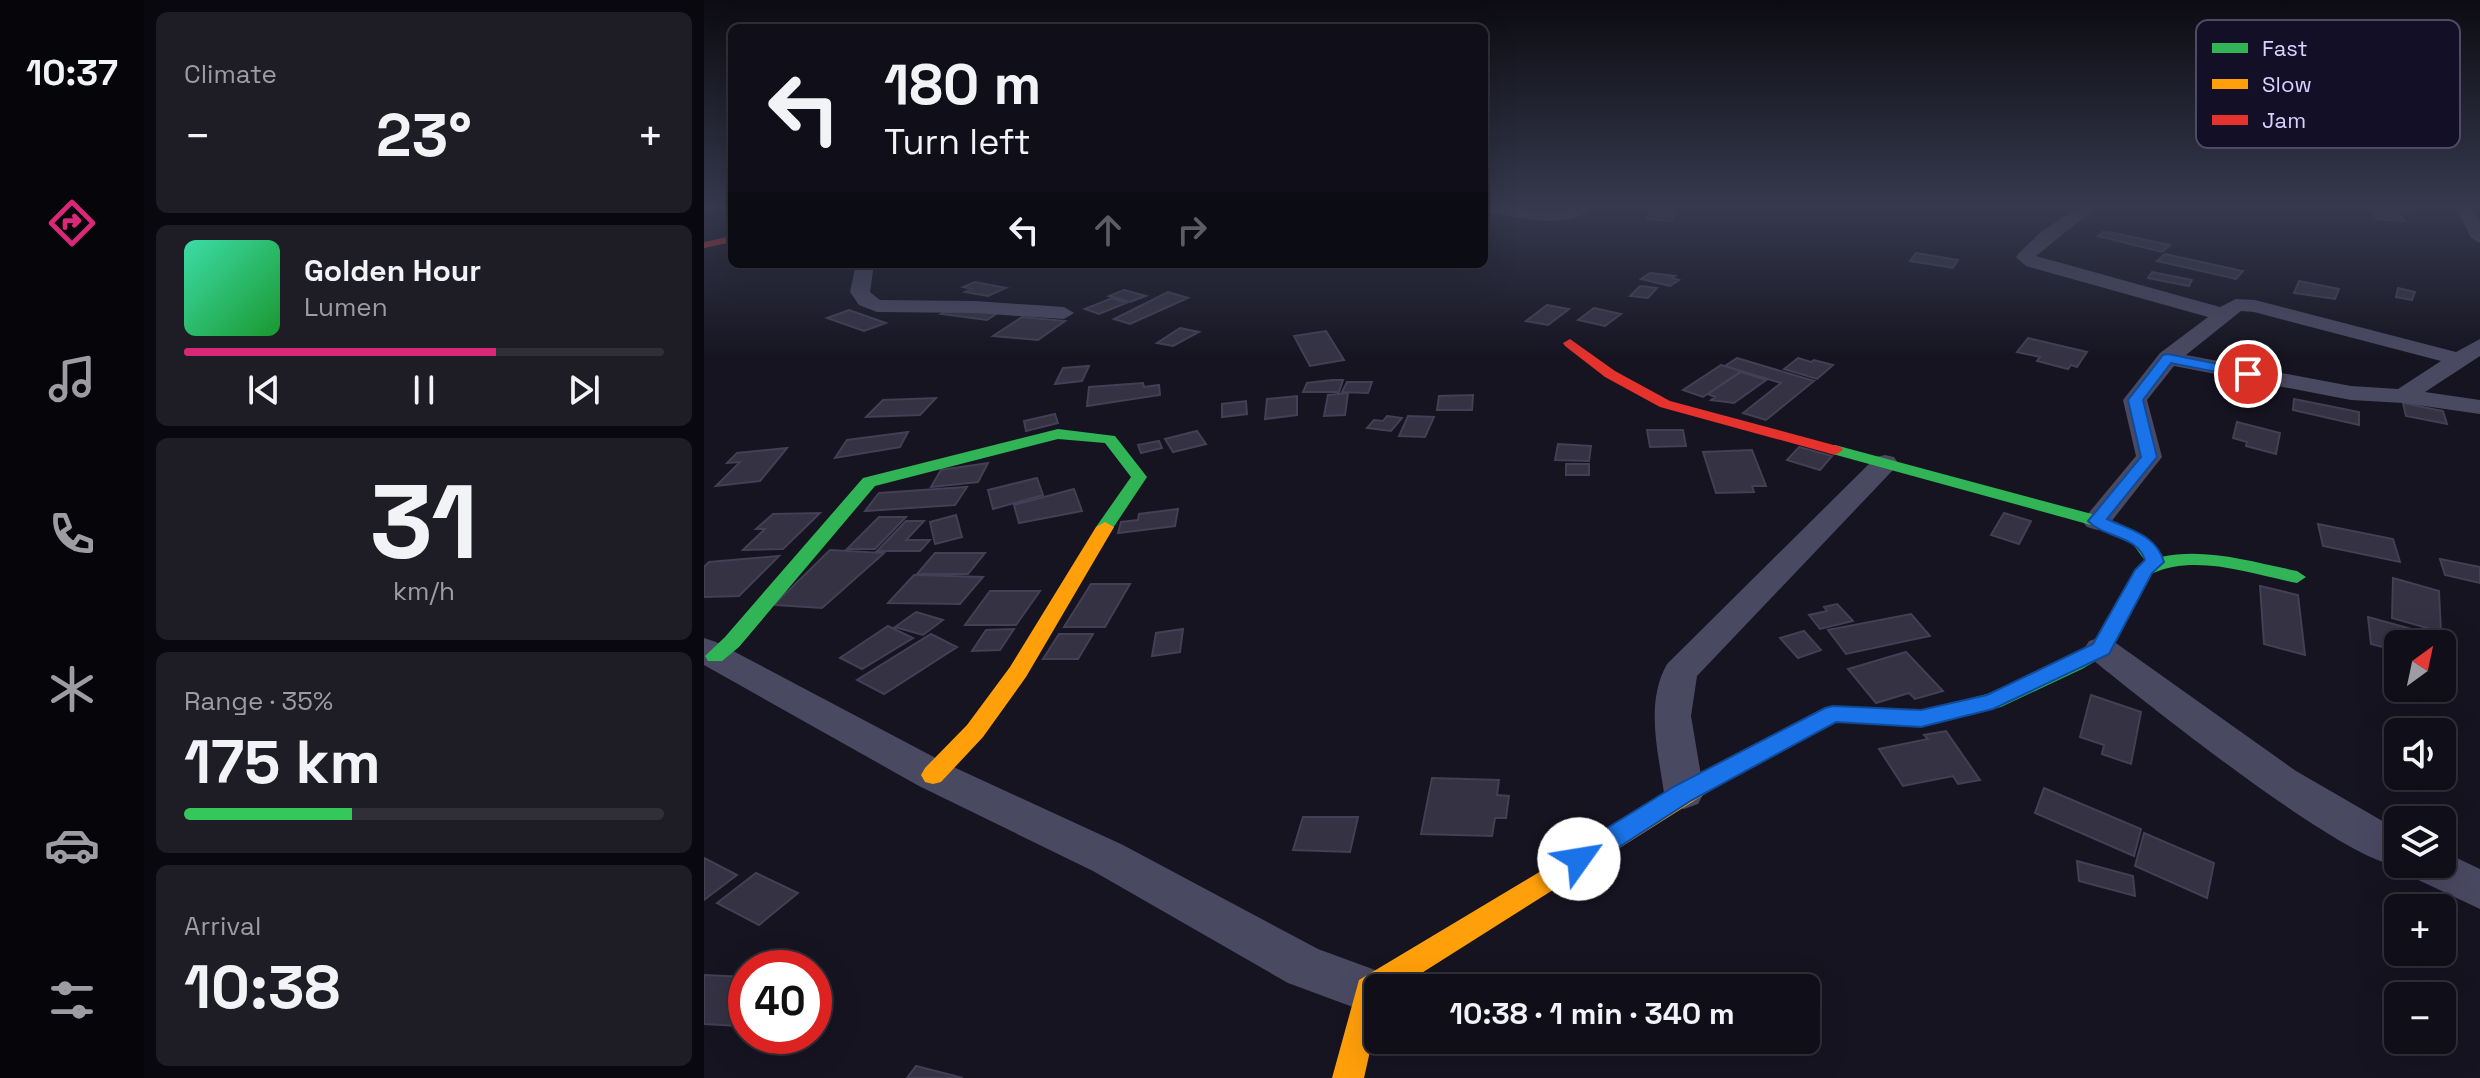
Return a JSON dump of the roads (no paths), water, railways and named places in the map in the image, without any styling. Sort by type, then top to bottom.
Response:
[{"type":"street","points":[[2026,256],[2033,262],[2224,315]]},
{"type":"street","points":[[864,268],[860,292],[866,301],[877,306],[975,307],[1064,313]]},
{"type":"street","points":[[2097,521],[2149,457],[2135,400],[2168,358],[2236,305],[2255,306],[2458,359]]},
{"type":"street","points":[[1570,343],[1610,374],[1665,404],[2097,521],[2140,540],[2151,549],[2155,562]]},
{"type":"street","points":[[2403,396],[2480,346]]},
{"type":"street","points":[[2168,358],[2351,393],[2403,396],[2480,407]]},
{"type":"street","points":[[710,653],[732,642],[869,482],[1058,434],[1110,439],[1139,477],[1096,541],[1018,672],[975,731],[933,775]]},
{"type":"street","points":[[1684,793],[1672,716],[1680,673],[1885,463]]},
{"type":"street","points":[[1395,974],[1684,793],[1833,714],[1921,719],[1993,701],[2101,649],[2144,570],[2155,562],[2168,559],[2207,561],[2297,577]]},
{"type":"street","points":[[2101,649],[2235,751],[2345,824],[2384,843]]},
{"type":"street","points":[[710,653],[933,775],[1108,858],[1305,967],[1364,988]]},
{"type":"street","points":[[2456,878],[2480,890]]},
{"type":"street","points":[[1348,1078],[1364,1011]]}]
